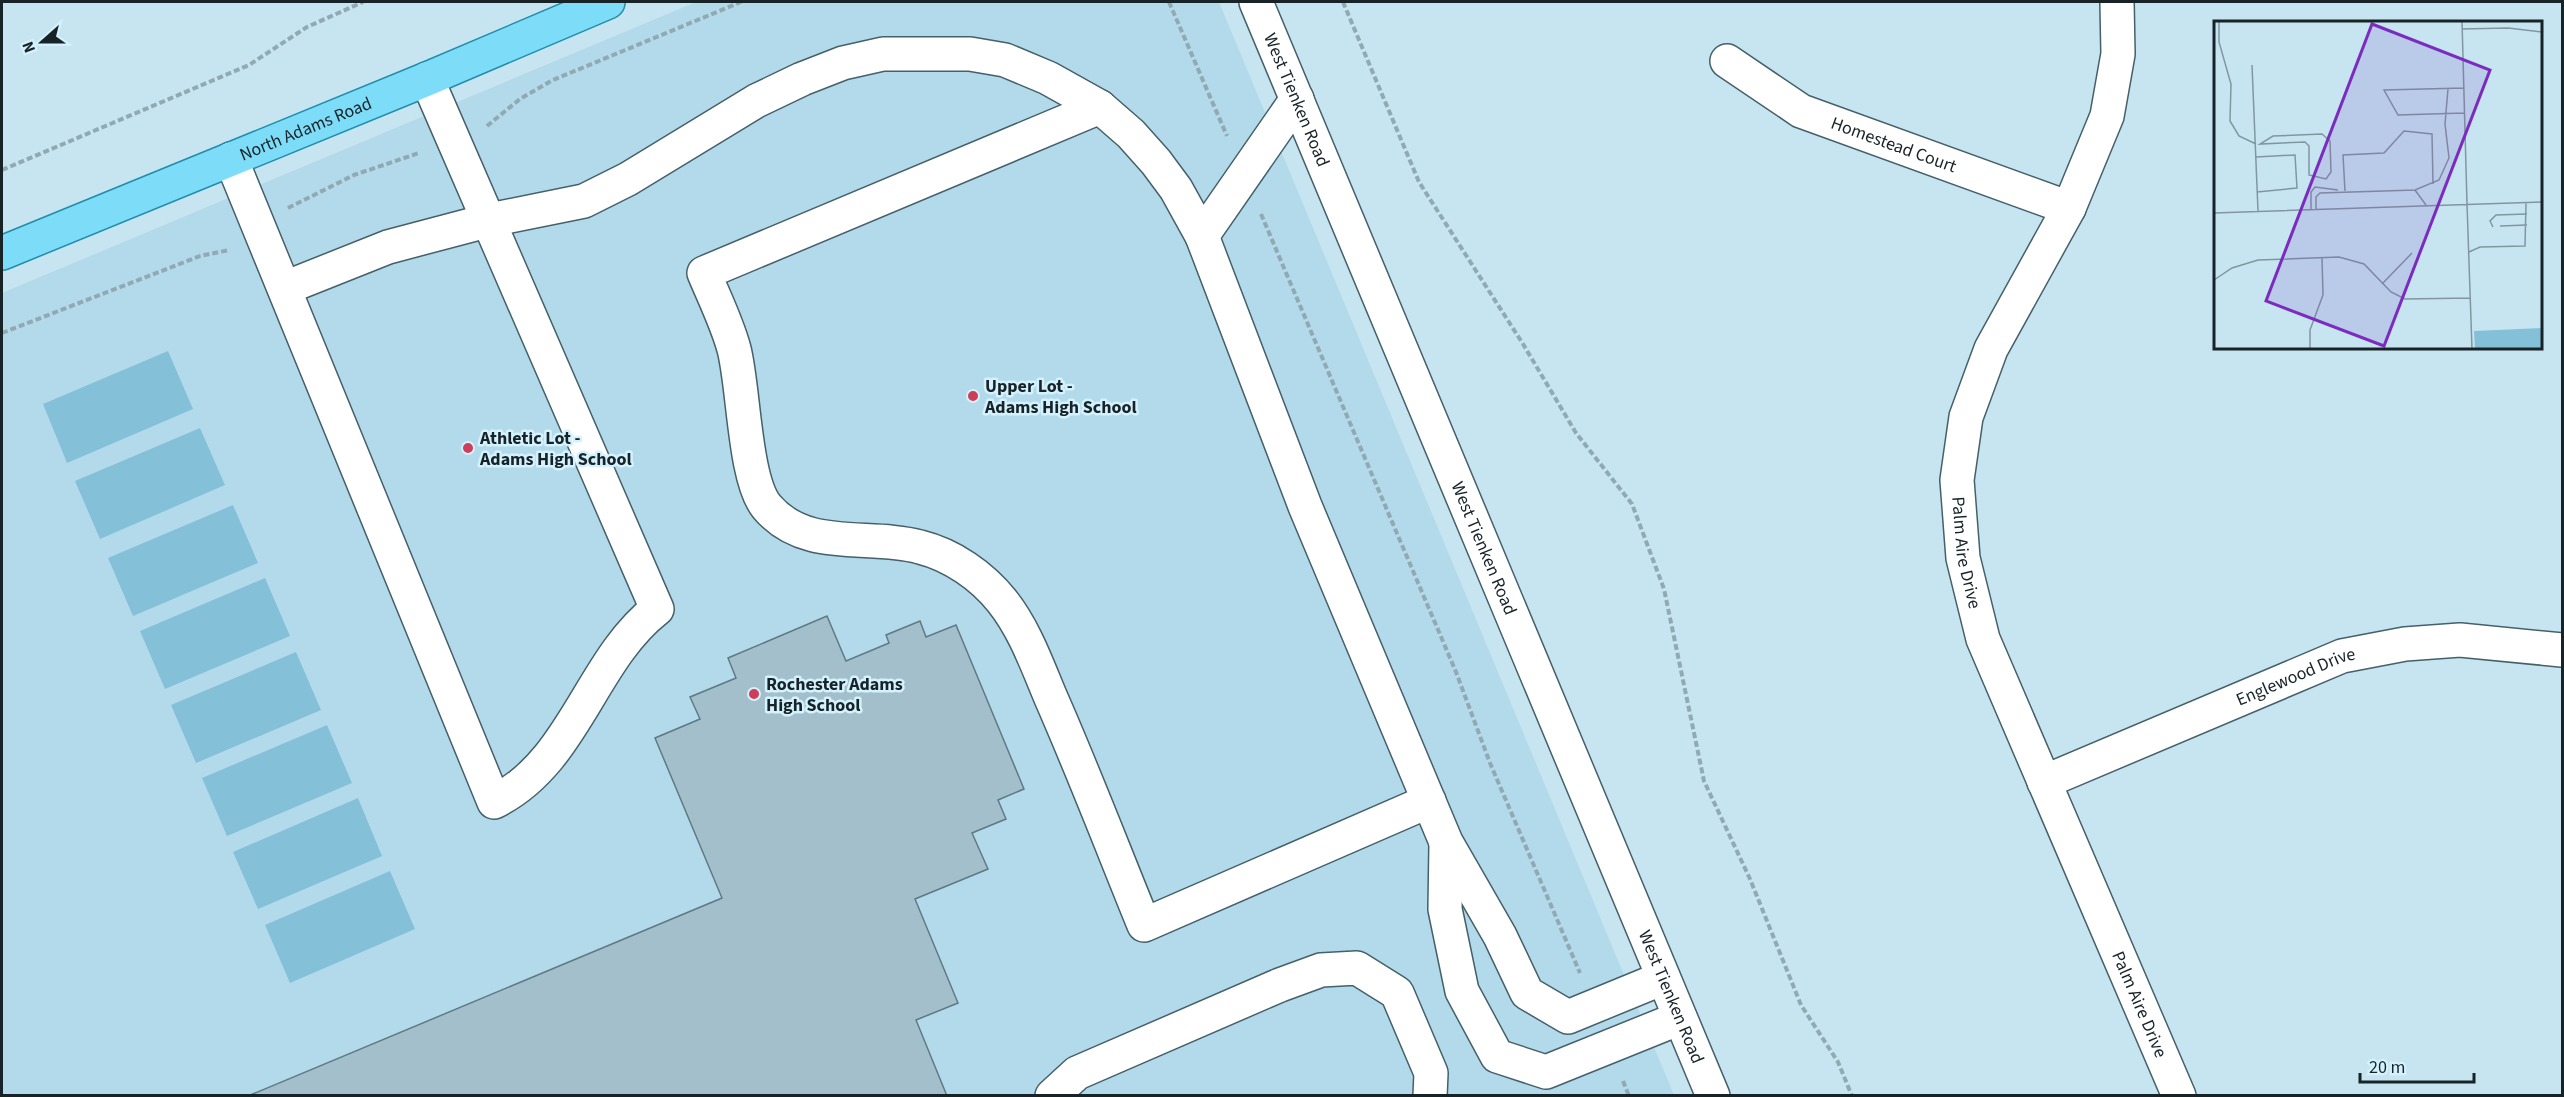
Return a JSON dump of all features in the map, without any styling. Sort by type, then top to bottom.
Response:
[{"type":"main road","name":"North Adams Road","points":[[2,253],[427,79],[608,2]]},
{"type":"street","name":"West Tienken Road","points":[[1256,2],[1713,1095]]},
{"type":"street","name":"Palm Aire Drive","points":[[2117,2],[2118,54],[2107,116],[2069,208],[1991,349],[1966,417],[1957,480],[1963,558],[1983,639],[2179,1095]]},
{"type":"street","points":[[285,288],[388,247],[490,220],[584,201],[628,179],[756,101],[843,63],[883,54],[970,54],[1005,60],[1048,78],[1100,107],[1131,134],[1176,189],[1202,236],[1305,506],[1446,842],[1500,936],[1527,993],[1568,1017],[1663,978]]},
{"type":"street","name":"Homestead Court","points":[[1728,61],[1801,111],[2069,208]]},
{"type":"street","points":[[231,159],[494,802],[513,793],[556,749],[633,631],[657,609],[427,79]]},
{"type":"street","points":[[1202,236],[1297,99]]},
{"type":"street","points":[[1100,107],[704,273],[734,348],[748,447],[755,479],[765,505],[782,522],[802,533],[829,538],[921,547],[940,554],[977,576],[1002,601],[1019,626],[1028,646],[1144,925],[1430,801]]},
{"type":"street","name":"Englewood Drive","points":[[2044,782],[2342,656],[2405,644],[2460,640],[2562,650]]},
{"type":"street","points":[[1446,842],[1445,909],[1462,991],[1497,1056],[1546,1072],[1680,1018]]},
{"type":"street","points":[[1052,1095],[1077,1073],[1280,985],[1321,970],[1357,968],[1397,993],[1431,1072],[1430,1095]]},
{"type":"path","points":[[2,170],[249,65],[307,27],[363,2]]},
{"type":"path","points":[[479,131],[520,99],[553,80],[741,2]]},
{"type":"path","points":[[1169,2],[1456,672],[1490,763],[1593,1006]]},
{"type":"path","points":[[1343,2],[1419,182],[1524,344],[1576,433],[1632,504],[1664,589],[1704,781],[1750,879],[1801,1005],[1838,1062],[1852,1095]]},
{"type":"path","points":[[292,205],[354,175],[416,155],[426,149]]},
{"type":"path","points":[[2,333],[200,256],[234,249]]},
{"type":"path","points":[[1610,1047],[1629,1095]]},
{"type":"shaded area","name":"Rochester Adams High School","points":[[696,2],[1219,2],[1674,1095],[2,1096],[2,293]]},
{"type":"shaded area","points":[[168,351],[193,409],[67,463],[43,404]]},
{"type":"shaded area","points":[[200,428],[225,485],[100,539],[75,481]]},
{"type":"shaded area","points":[[233,505],[258,563],[133,616],[108,558]]},
{"type":"shaded area","points":[[265,578],[290,636],[165,689],[140,631]]},
{"type":"shaded area","points":[[296,652],[321,710],[196,763],[171,705]]},
{"type":"shaded area","points":[[327,725],[352,783],[227,836],[202,778]]},
{"type":"shaded area","points":[[358,798],[382,856],[258,909],[233,852]]},
{"type":"shaded area","points":[[390,871],[415,929],[290,983],[265,925]]},
{"type":"building","points":[[827,616],[846,661],[889,643],[886,635],[920,621],[926,637],[956,625],[1024,789],[998,800],[1006,819],[972,833],[988,869],[915,899],[958,1003],[916,1020],[947,1096],[248,1096],[722,898],[655,738],[700,719],[690,697],[736,678],[728,658]]},
{"type":"place","name":"Upper Lot - Adams High School","points":[[973,396]]},
{"type":"place","name":"Athletic Lot - Adams High School","points":[[468,448]]},
{"type":"place","name":"Rochester Adams High School","points":[[754,694]]}]
